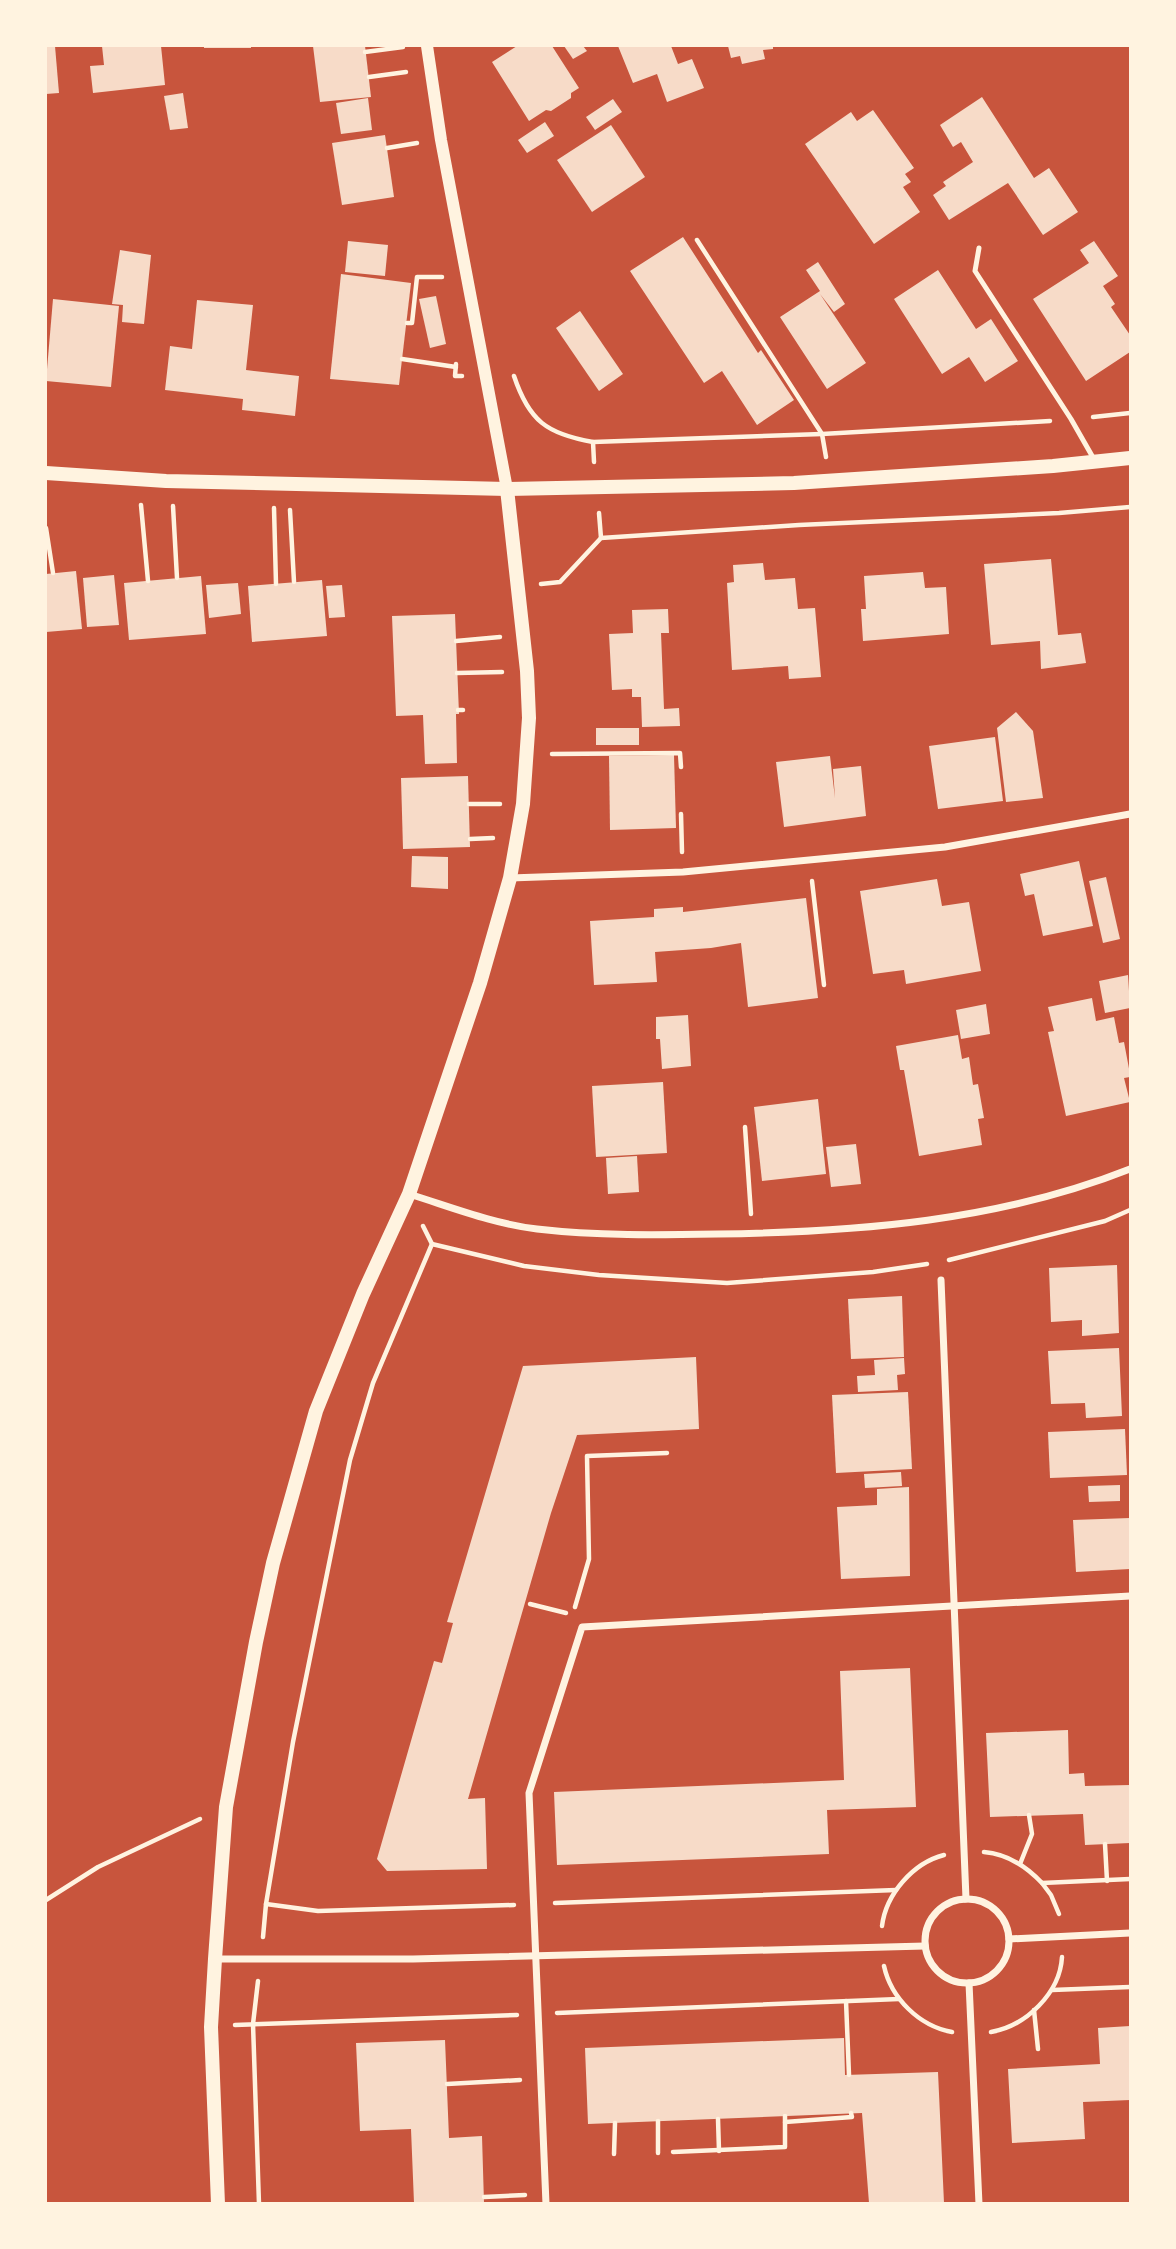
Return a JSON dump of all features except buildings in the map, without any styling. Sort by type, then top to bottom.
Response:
[{"type":"main road","points":[[46,473],[138,480],[507,489],[794,484],[1130,458]]},
{"type":"main road","points":[[218,2203],[211,2027],[226,1807],[270,1576],[316,1412],[363,1294],[409,1194],[480,983],[510,878],[523,804],[529,718],[527,671],[507,489]]},
{"type":"street","points":[[426,46],[441,140],[507,489]]},
{"type":"street","points":[[510,878],[682,872],[945,847],[1130,814]]},
{"type":"street","points":[[409,1194],[498,1222],[537,1229],[659,1235],[793,1233],[934,1221],[1083,1188],[1130,1169]]},
{"type":"street","points":[[942,1280],[966,1899]]},
{"type":"street","points":[[546,2203],[529,1793],[582,1627],[1130,1596]]},
{"type":"street","points":[[966,1899],[987,1904],[996,1910],[1007,1928],[1009,1939],[1006,1958],[995,1973],[979,1982],[970,1983],[949,1980],[940,1974],[928,1957],[925,1946],[927,1926],[938,1910],[947,1904],[966,1899]]},
{"type":"street","points":[[1009,1939],[1130,1933]]},
{"type":"street","points":[[215,1959],[536,1956],[925,1946]]},
{"type":"street","points":[[970,1983],[979,2203]]},
{"type":"lane","points":[[979,248],[975,271],[1096,462]]},
{"type":"path","points":[[365,52],[404,47]]},
{"type":"path","points":[[369,77],[430,69]]},
{"type":"path","points":[[697,240],[822,434],[830,481]]},
{"type":"path","points":[[407,323],[412,323],[417,276],[467,276]]},
{"type":"path","points":[[402,359],[456,367]]},
{"type":"path","points":[[511,368],[521,398],[538,421],[566,438],[593,442],[1016,424],[1130,413]]},
{"type":"path","points":[[138,480],[148,581]]},
{"type":"path","points":[[172,481],[177,578]]},
{"type":"path","points":[[281,484],[294,582]]},
{"type":"path","points":[[276,584],[281,484]]},
{"type":"path","points":[[519,586],[560,582],[601,538],[1130,507]]},
{"type":"path","points":[[46,528],[53,573]]},
{"type":"path","points":[[456,641],[523,635]]},
{"type":"path","points":[[457,673],[527,671]]},
{"type":"path","points":[[527,754],[680,753],[681,768]]},
{"type":"path","points":[[681,814],[682,872]]},
{"type":"path","points":[[810,860],[824,985]]},
{"type":"path","points":[[745,1127],[752,1234]]},
{"type":"path","points":[[259,2203],[253,2024],[266,1904],[293,1742],[350,1460],[373,1383],[432,1244],[524,1266],[598,1275],[727,1283],[873,1272],[940,1262],[1105,1221],[1130,1210]]},
{"type":"path","points":[[530,1604],[573,1615],[589,1559],[587,1456],[667,1453]]},
{"type":"path","points":[[46,1900],[98,1867],[226,1807]]},
{"type":"path","points":[[1020,1864],[1032,1834],[1029,1815]]},
{"type":"path","points":[[1105,1844],[1107,1881]]},
{"type":"path","points":[[964,1851],[993,1853],[1020,1864],[1042,1884],[1057,1908],[1064,1937],[1062,1964],[1051,1990],[1034,2010],[1003,2030],[972,2035],[944,2031],[914,2014],[899,1999],[886,1975],[880,1947],[884,1917],[896,1890],[925,1863],[964,1851]]},
{"type":"path","points":[[1042,1884],[1130,1879]]},
{"type":"path","points":[[266,1904],[318,1911],[896,1890]]},
{"type":"path","points":[[1051,1990],[1130,1987]]},
{"type":"path","points":[[253,2024],[899,1999]]},
{"type":"path","points":[[846,2001],[849,2075]]},
{"type":"path","points":[[1034,2010],[1038,2049]]},
{"type":"path","points":[[447,2084],[541,2079]]},
{"type":"path","points":[[673,2152],[785,2147],[785,2119],[852,2117],[851,2113]]},
{"type":"path","points":[[718,2119],[719,2151]]},
{"type":"path","points":[[658,2121],[658,2153]]},
{"type":"path","points":[[614,2154],[615,2123]]},
{"type":"path","points":[[484,2197],[545,2194]]}]
